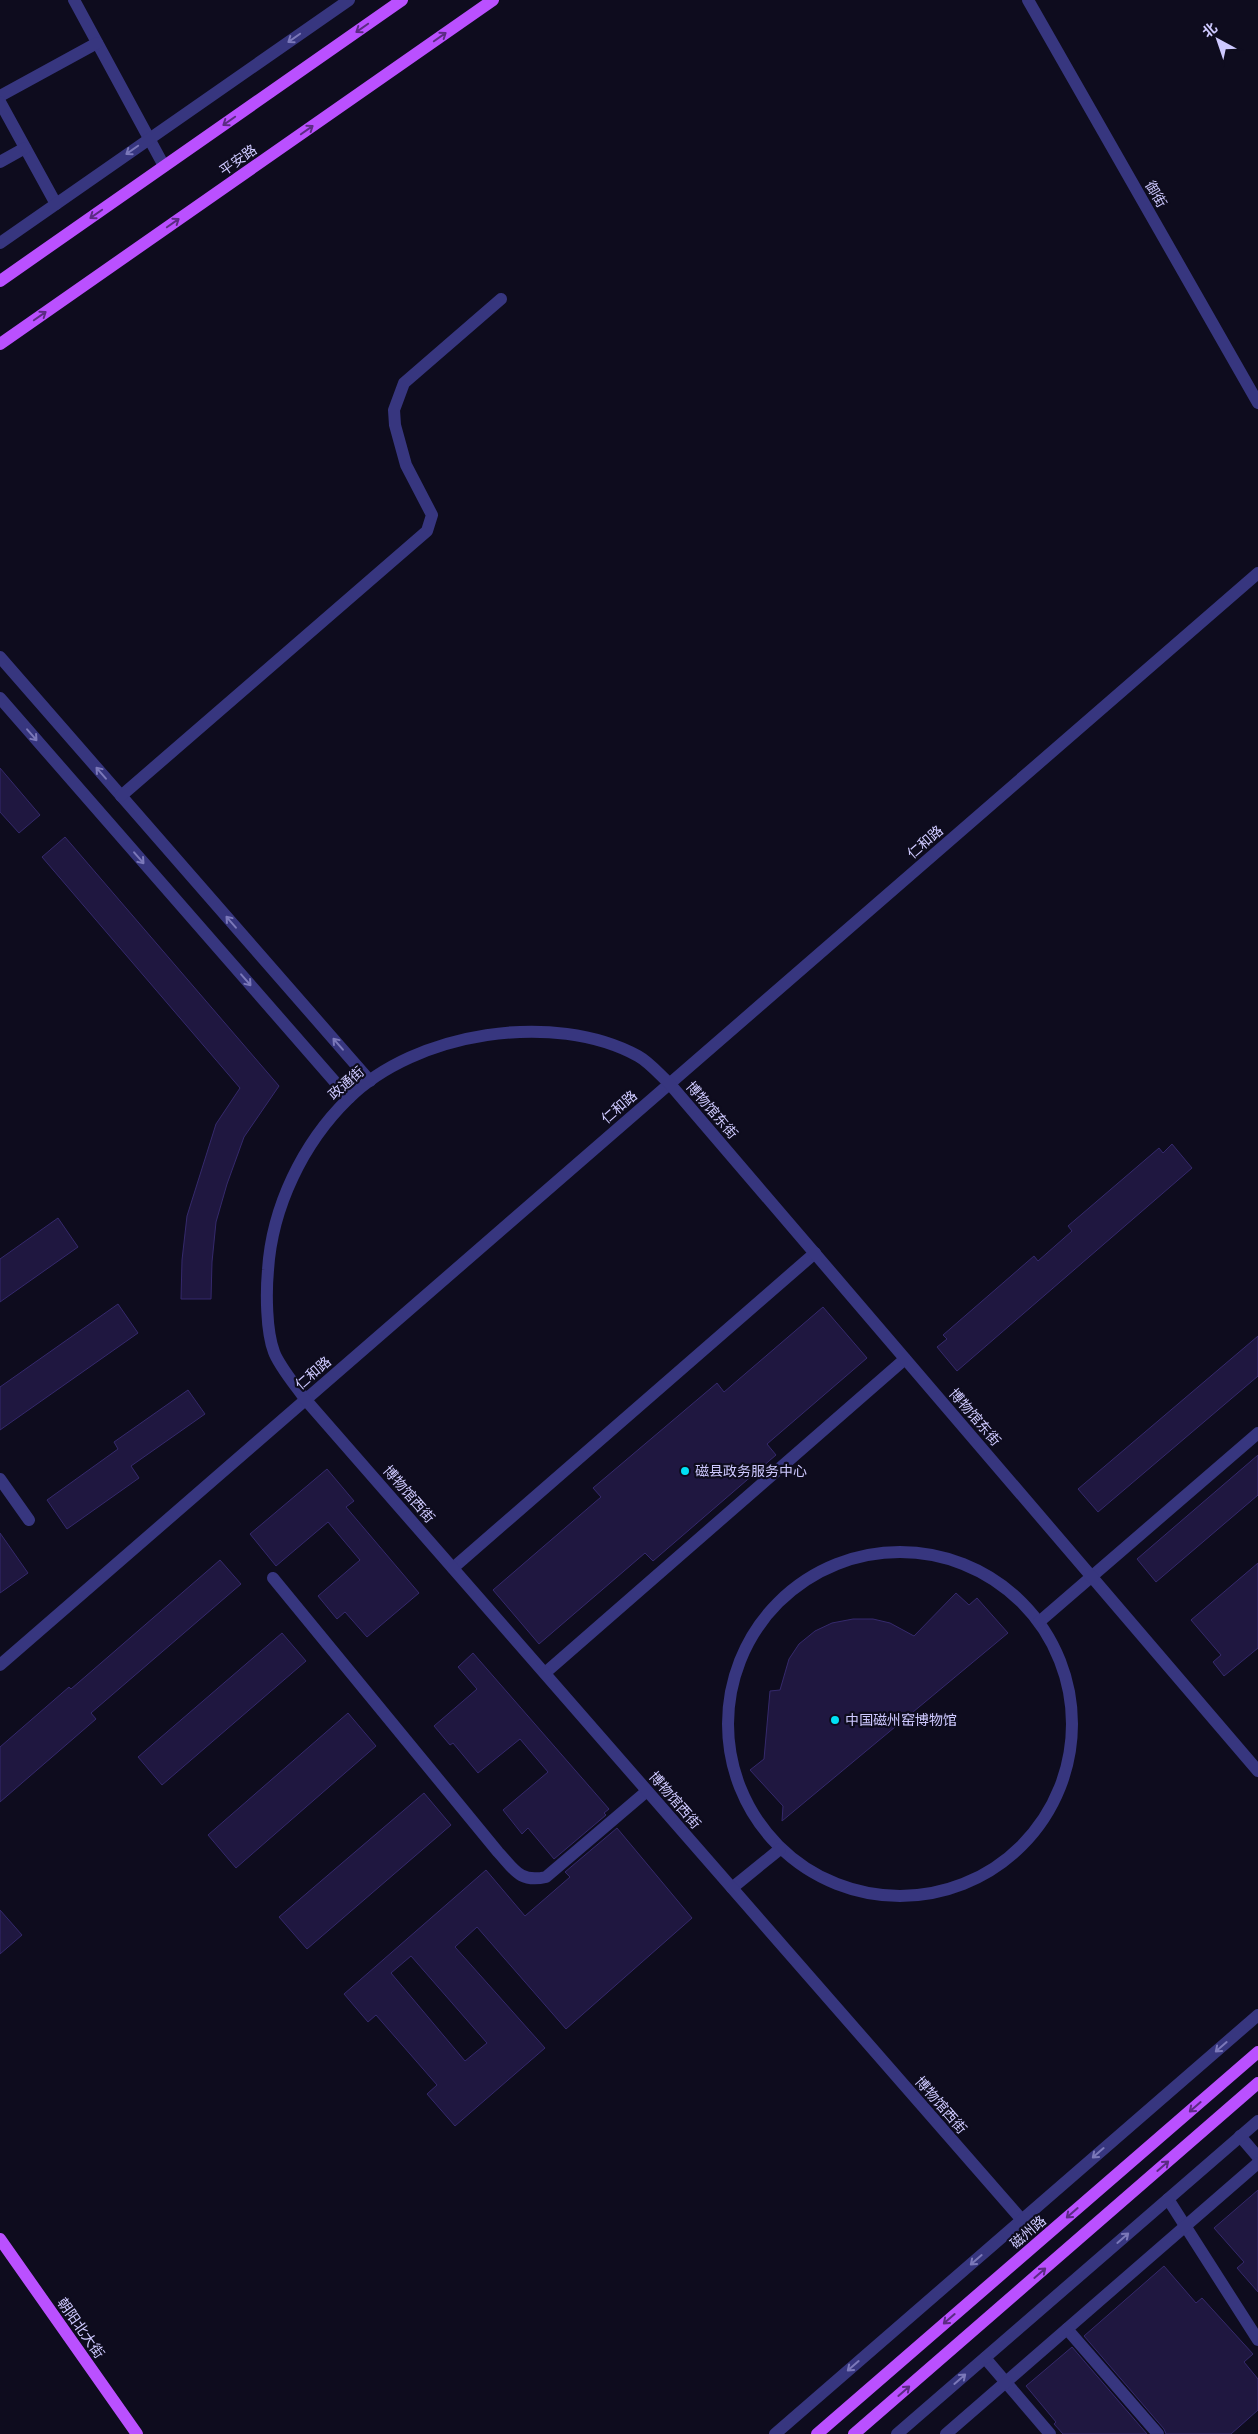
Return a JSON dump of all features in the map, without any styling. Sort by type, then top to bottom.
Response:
[{"type":"main road","points":[[0,280],[402,0]]},
{"type":"main road","name":"平安路","points":[[0,344],[493,0]]},
{"type":"main road","name":"磁州路","points":[[817,2434],[1258,2052]]},
{"type":"main road","points":[[854,2434],[1258,2083]]},
{"type":"main road","name":"朝阳北大街","points":[[0,2239],[137,2434]]},
{"type":"street","points":[[74,0],[164,166]]},
{"type":"street","points":[[0,242],[349,0]]},
{"type":"street","name":"御街","points":[[1028,0],[1258,403]]},
{"type":"street","points":[[0,96],[98,43]]},
{"type":"street","points":[[0,102],[56,204]]},
{"type":"street","points":[[0,162],[25,148]]},
{"type":"street","points":[[121,796],[427,531],[432,515],[406,465],[395,425],[394,410],[404,383],[501,299]]},
{"type":"street","name":"仁和路","points":[[0,1665],[1258,573]]},
{"type":"street","points":[[0,657],[370,1081]]},
{"type":"street","points":[[0,698],[349,1098]]},
{"type":"street","name":"政通街","points":[[306,1399],[274,1352],[265,1298],[269,1247],[281,1204],[303,1159],[322,1127],[349,1098],[370,1081],[410,1057],[455,1041],[499,1033],[539,1032],[608,1042],[640,1057],[669,1083]]},
{"type":"street","name":"博物馆东街","points":[[669,1083],[1258,1771]]},
{"type":"street","points":[[453,1568],[815,1253]]},
{"type":"street","points":[[545,1673],[906,1359]]},
{"type":"street","name":"博物馆西街","points":[[306,1399],[1022,2220]]},
{"type":"street","points":[[1039,1622],[1258,1433]]},
{"type":"street","points":[[0,1479],[29,1520]]},
{"type":"street","points":[[914,1553],[955,1561],[993,1579],[1015,1596],[1039,1622],[1058,1656],[1070,1694],[1072,1733],[1066,1772],[1051,1808],[1028,1840],[998,1866],[963,1885],[925,1895],[886,1896],[847,1889],[811,1873],[780,1849],[753,1816],[736,1778],[728,1736],[730,1694],[743,1654],[765,1618],[784,1598],[812,1576],[851,1559],[871,1554],[914,1553]]},
{"type":"street","points":[[273,1578],[491,1844],[521,1877],[534,1880],[546,1877],[647,1790]]},
{"type":"street","points":[[732,1888],[780,1849]]},
{"type":"street","points":[[775,2434],[1258,2015]]},
{"type":"street","points":[[897,2434],[1258,2121]]},
{"type":"street","points":[[1240,2136],[1258,2157]]},
{"type":"street","points":[[946,2434],[1258,2163]]},
{"type":"street","points":[[1168,2199],[1258,2340]]},
{"type":"street","points":[[1067,2329],[1158,2434]]},
{"type":"street","points":[[985,2358],[1050,2434]]},
{"type":"building","points":[[0,768],[40,815],[19,833],[0,812]]},
{"type":"building","points":[[65,837],[279,1086],[244,1137],[227,1184],[216,1222],[211,1299],[181,1299],[182,1260],[187,1216],[216,1124],[240,1088],[42,857]]},
{"type":"building","points":[[1172,1144],[1192,1168],[957,1371],[937,1347],[947,1339],[943,1335],[1034,1256],[1038,1261],[1072,1231],[1068,1226],[1159,1148],[1163,1153]]},
{"type":"building","points":[[58,1218],[78,1247],[0,1302],[0,1259]]},
{"type":"building","points":[[118,1304],[138,1333],[0,1430],[0,1387]]},
{"type":"building","name":"磁县政务服务中心","points":[[823,1307],[867,1358],[767,1444],[776,1455],[653,1561],[645,1553],[539,1644],[493,1590],[601,1497],[593,1488],[717,1383],[724,1392]]},
{"type":"building","points":[[1258,1336],[1258,1376],[1098,1512],[1078,1489]]},
{"type":"building","points":[[188,1390],[205,1414],[131,1466],[139,1478],[67,1529],[47,1500],[118,1449],[114,1442]]},
{"type":"building","points":[[1258,1455],[1258,1495],[1156,1582],[1137,1559]]},
{"type":"building","points":[[327,1469],[354,1501],[346,1507],[419,1593],[367,1637],[345,1612],[337,1619],[318,1596],[360,1560],[328,1522],[276,1566],[250,1534]]},
{"type":"building","points":[[0,1533],[28,1573],[0,1593]]},
{"type":"building","points":[[220,1560],[241,1584],[91,1713],[96,1719],[0,1802],[0,1747],[69,1687],[71,1689]]},
{"type":"building","points":[[1258,1563],[1258,1648],[1224,1676],[1213,1662],[1221,1655],[1191,1620]]},
{"type":"building","name":"中国磁州窑博物馆","points":[[956,1593],[969,1605],[977,1598],[1008,1633],[782,1821],[783,1806],[750,1770],[764,1759],[770,1691],[780,1690],[789,1659],[799,1644],[815,1631],[832,1623],[853,1619],[873,1619],[890,1623],[914,1636]]},
{"type":"building","points":[[282,1633],[306,1661],[162,1785],[138,1757]]},
{"type":"building","points":[[473,1653],[609,1809],[604,1813],[606,1815],[554,1859],[528,1828],[522,1834],[503,1810],[548,1772],[520,1739],[478,1773],[453,1743],[450,1745],[434,1726],[477,1689],[458,1667]]},
{"type":"building","points":[[348,1713],[376,1746],[236,1868],[208,1835]]},
{"type":"building","points":[[424,1793],[451,1825],[307,1949],[279,1917]]},
{"type":"building","points":[[617,1828],[692,1918],[566,2029],[477,1927],[455,1947],[545,2048],[455,2126],[427,2094],[437,2085],[376,2015],[368,2022],[344,1994],[486,1870],[525,1916],[570,1877],[565,1872]],"holes":[[[411,1956],[487,2043],[465,2061],[391,1973]]]},
{"type":"building","points":[[0,1910],[22,1935],[0,1954]]},
{"type":"building","points":[[1258,2190],[1258,2292],[1237,2268],[1244,2262],[1214,2228]]},
{"type":"building","points":[[1164,2266],[1196,2303],[1202,2298],[1253,2354],[1244,2362],[1258,2379],[1258,2410],[1231,2434],[1166,2434],[1164,2429],[1084,2336]]},
{"type":"building","points":[[1072,2347],[1147,2434],[1063,2434],[1054,2424],[1056,2422],[1026,2386]]},
{"type":"place","name":"磁县政务服务中心","points":[[685,1471]]},
{"type":"place","name":"中国磁州窑博物馆","points":[[835,1720]]}]
